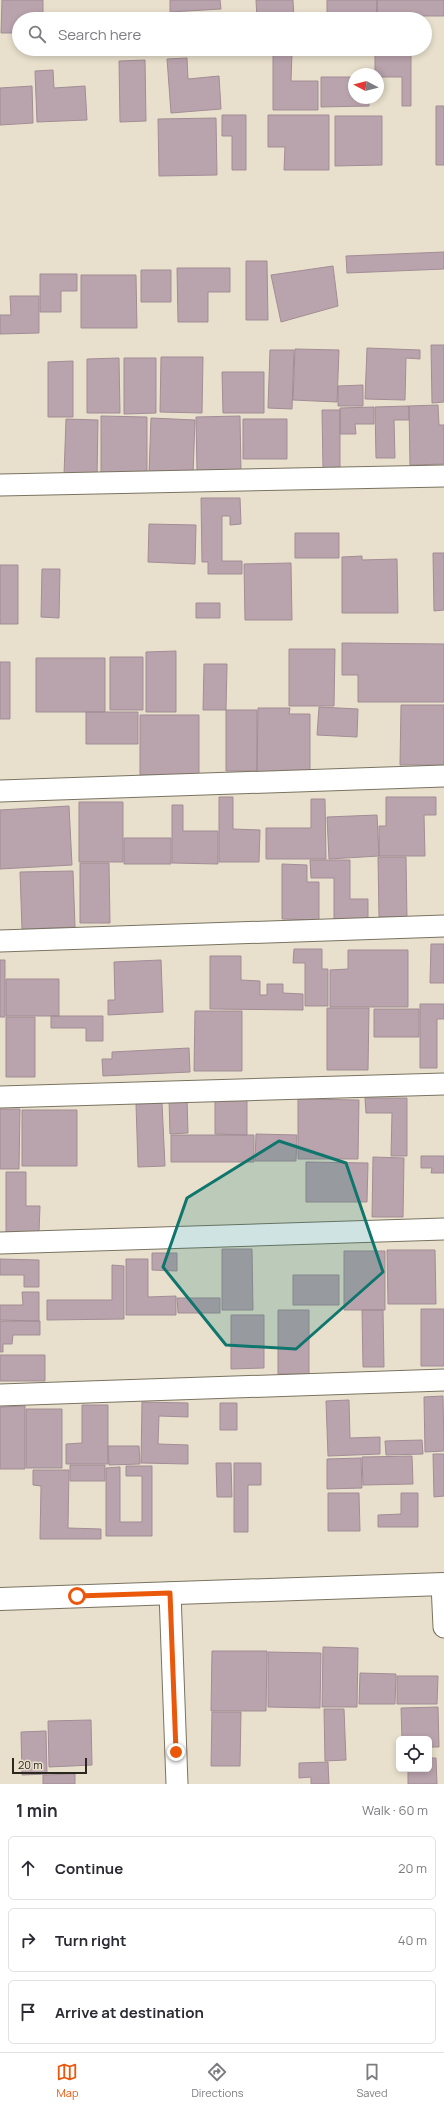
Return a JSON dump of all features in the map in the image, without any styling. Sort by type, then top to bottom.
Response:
[{"type":"street","points":[[0,485],[444,476]]},
{"type":"street","points":[[0,791],[444,776]]},
{"type":"street","points":[[0,941],[444,926]]},
{"type":"street","points":[[0,1097],[444,1084]]},
{"type":"street","points":[[0,1243],[444,1229]]},
{"type":"street","points":[[0,1395],[444,1380]]},
{"type":"street","points":[[0,1599],[443,1584],[444,1627]]},
{"type":"street","points":[[170,1593],[177,1784]]},
{"type":"highlighted area","points":[[279,1141],[346,1163],[383,1272],[296,1349],[226,1345],[163,1267],[187,1198]]},
{"type":"building","points":[[2,0],[43,0],[43,12],[12,12],[12,33],[1,33]]},
{"type":"building","points":[[170,0],[220,0],[221,9],[170,12]]},
{"type":"building","points":[[256,0],[293,0],[294,12],[257,12]]},
{"type":"building","points":[[327,0],[377,0],[377,12],[327,12]]},
{"type":"building","points":[[377,0],[444,0],[444,16],[432,16],[432,12],[377,12]]},
{"type":"building","points":[[273,56],[292,56],[291,81],[318,81],[318,110],[273,110]]},
{"type":"building","points":[[375,56],[411,56],[411,106],[402,106],[402,77],[384,77],[384,68],[375,68]]},
{"type":"building","points":[[187,58],[188,79],[219,76],[221,109],[171,113],[167,59]]},
{"type":"building","points":[[145,60],[146,121],[120,122],[119,61]]},
{"type":"building","points":[[53,70],[54,88],[85,86],[87,120],[37,122],[35,71]]},
{"type":"building","points":[[321,77],[348,77],[348,104],[369,104],[369,106],[321,107]]},
{"type":"building","points":[[32,86],[33,123],[0,125],[0,88]]},
{"type":"building","points":[[436,106],[444,106],[444,165],[436,165]]},
{"type":"building","points":[[222,115],[246,115],[246,170],[232,170],[232,136],[222,136]]},
{"type":"building","points":[[268,115],[329,115],[329,170],[284,170],[285,147],[268,147]]},
{"type":"building","points":[[335,116],[382,116],[382,165],[335,166]]},
{"type":"building","points":[[216,118],[217,175],[159,176],[158,119]]},
{"type":"building","points":[[444,252],[444,269],[347,273],[346,256]]},
{"type":"building","points":[[246,261],[267,261],[268,320],[246,320]]},
{"type":"building","points":[[333,266],[338,306],[281,322],[271,275]]},
{"type":"building","points":[[177,268],[230,268],[230,292],[208,292],[208,322],[178,322]]},
{"type":"building","points":[[141,270],[171,270],[171,302],[141,302]]},
{"type":"building","points":[[40,274],[77,274],[77,291],[61,291],[61,312],[40,312]]},
{"type":"building","points":[[81,275],[136,275],[137,328],[81,328]]},
{"type":"building","points":[[10,296],[39,296],[39,333],[0,334],[0,315],[11,315]]},
{"type":"building","points":[[431,345],[444,345],[444,402],[432,403]]},
{"type":"building","points":[[367,348],[420,350],[420,359],[406,358],[405,400],[365,399]]},
{"type":"building","points":[[295,349],[339,350],[337,402],[293,400]]},
{"type":"building","points":[[270,350],[294,350],[292,409],[268,408]]},
{"type":"building","points":[[161,357],[203,357],[202,413],[160,412]]},
{"type":"building","points":[[119,358],[120,413],[87,413],[87,359]]},
{"type":"building","points":[[124,358],[156,358],[156,413],[124,414]]},
{"type":"building","points":[[73,361],[73,417],[48,417],[48,362]]},
{"type":"building","points":[[222,372],[264,372],[264,413],[223,413]]},
{"type":"building","points":[[363,385],[363,406],[338,406],[338,386]]},
{"type":"building","points":[[438,405],[439,425],[444,425],[444,464],[410,465],[409,406]]},
{"type":"building","points":[[409,406],[409,420],[394,420],[395,458],[376,458],[375,407]]},
{"type":"building","points":[[374,407],[374,424],[355,424],[356,434],[340,434],[340,408]]},
{"type":"building","points":[[322,410],[340,410],[340,467],[323,468]]},
{"type":"building","points":[[101,416],[147,417],[147,476],[101,475]]},
{"type":"building","points":[[240,416],[241,471],[197,471],[196,417]]},
{"type":"building","points":[[151,418],[195,420],[193,475],[149,474]]},
{"type":"building","points":[[66,419],[98,420],[97,476],[64,475]]},
{"type":"building","points":[[243,419],[287,419],[287,459],[243,459]]},
{"type":"building","points":[[201,498],[240,498],[241,524],[230,525],[230,516],[222,516],[222,561],[242,561],[242,574],[208,574],[208,562],[202,562]]},
{"type":"building","points":[[149,524],[196,525],[195,564],[148,562]]},
{"type":"building","points":[[295,533],[339,533],[339,558],[295,558]]},
{"type":"building","points":[[433,553],[444,553],[444,610],[434,611]]},
{"type":"building","points":[[362,556],[362,560],[397,559],[398,613],[342,613],[342,557]]},
{"type":"building","points":[[291,563],[292,620],[245,620],[244,564]]},
{"type":"building","points":[[0,565],[18,565],[18,624],[0,624]]},
{"type":"building","points":[[42,569],[60,569],[59,618],[41,617]]},
{"type":"building","points":[[196,603],[220,603],[220,618],[196,618]]},
{"type":"building","points":[[342,643],[444,644],[444,702],[358,702],[358,675],[342,675]]},
{"type":"building","points":[[289,649],[335,649],[334,706],[289,706]]},
{"type":"building","points":[[176,651],[176,712],[146,712],[146,652]]},
{"type":"building","points":[[110,657],[143,657],[143,710],[110,710]]},
{"type":"building","points":[[36,658],[105,658],[105,712],[36,712]]},
{"type":"building","points":[[0,662],[10,662],[10,719],[0,719]]},
{"type":"building","points":[[204,664],[227,664],[226,710],[203,710]]},
{"type":"building","points":[[401,705],[444,705],[444,765],[400,765]]},
{"type":"building","points":[[319,707],[358,709],[357,737],[317,735]]},
{"type":"building","points":[[258,708],[290,708],[289,714],[310,714],[310,772],[257,772]]},
{"type":"building","points":[[226,710],[257,710],[257,771],[226,771]]},
{"type":"building","points":[[86,712],[138,712],[138,744],[86,744]]},
{"type":"building","points":[[140,715],[199,715],[199,775],[140,775]]},
{"type":"building","points":[[219,797],[233,797],[233,829],[260,830],[259,862],[219,862]]},
{"type":"building","points":[[386,797],[436,797],[436,815],[424,815],[425,856],[379,856],[379,826],[386,826]]},
{"type":"building","points":[[311,799],[325,799],[326,859],[266,859],[266,828],[311,828]]},
{"type":"building","points":[[79,802],[123,802],[123,862],[79,862]]},
{"type":"building","points":[[172,805],[183,805],[183,831],[218,831],[218,864],[172,863]]},
{"type":"building","points":[[69,806],[72,865],[0,869],[0,810]]},
{"type":"building","points":[[377,815],[379,856],[329,859],[327,817]]},
{"type":"building","points":[[124,838],[171,838],[171,864],[124,864]]},
{"type":"building","points":[[378,857],[406,857],[407,917],[379,917]]},
{"type":"building","points":[[310,860],[350,860],[350,899],[368,899],[368,919],[334,919],[334,878],[311,878]]},
{"type":"building","points":[[80,863],[109,863],[110,923],[80,923]]},
{"type":"building","points":[[282,864],[307,865],[307,882],[319,882],[319,920],[282,919]]},
{"type":"building","points":[[73,871],[75,927],[22,929],[20,872]]},
{"type":"building","points":[[431,944],[444,944],[444,983],[430,983]]},
{"type":"building","points":[[294,949],[322,949],[322,969],[328,969],[328,1006],[305,1006],[305,963],[293,963]]},
{"type":"building","points":[[348,950],[408,950],[408,1007],[330,1007],[330,970],[348,969]]},
{"type":"building","points":[[210,956],[241,956],[241,980],[260,981],[260,995],[267,995],[267,984],[283,984],[283,993],[303,994],[303,1010],[210,1009]]},
{"type":"building","points":[[0,960],[5,960],[5,1017],[0,1017]]},
{"type":"building","points":[[161,960],[163,1012],[108,1015],[108,1000],[115,1000],[114,962]]},
{"type":"building","points":[[6,979],[59,979],[59,1016],[6,1016]]},
{"type":"building","points":[[420,1004],[444,1004],[444,1019],[437,1019],[437,1068],[420,1068]]},
{"type":"building","points":[[327,1008],[369,1008],[368,1070],[327,1070]]},
{"type":"building","points":[[374,1009],[419,1009],[419,1037],[374,1037]]},
{"type":"building","points":[[195,1011],[242,1011],[242,1071],[194,1071]]},
{"type":"building","points":[[51,1016],[103,1016],[103,1041],[86,1041],[86,1028],[51,1028]]},
{"type":"building","points":[[6,1017],[35,1017],[35,1077],[6,1077]]},
{"type":"building","points":[[189,1048],[190,1072],[103,1076],[102,1059],[112,1059],[112,1052]]},
{"type":"building","points":[[187,1098],[188,1133],[170,1134],[169,1099]]},
{"type":"building","points":[[215,1098],[247,1098],[247,1135],[215,1134]]},
{"type":"building","points":[[365,1098],[407,1098],[407,1156],[391,1156],[392,1113],[366,1113]]},
{"type":"building","points":[[298,1099],[359,1100],[358,1159],[298,1159]]},
{"type":"building","points":[[162,1103],[165,1166],[138,1167],[136,1104]]},
{"type":"building","points":[[0,1109],[20,1109],[19,1169],[0,1169]]},
{"type":"building","points":[[22,1110],[77,1110],[77,1166],[22,1166]]},
{"type":"building","points":[[256,1134],[297,1135],[296,1161],[255,1161]]},
{"type":"building","points":[[171,1135],[254,1135],[254,1162],[171,1162]]},
{"type":"building","points":[[421,1156],[444,1156],[444,1173],[431,1173],[432,1168],[421,1168]]},
{"type":"building","points":[[373,1157],[404,1158],[403,1217],[372,1217]]},
{"type":"building","points":[[306,1162],[368,1163],[367,1202],[306,1202]]},
{"type":"building","points":[[6,1172],[26,1172],[26,1206],[40,1206],[39,1232],[6,1232]]},
{"type":"building","points":[[222,1249],[252,1249],[253,1310],[222,1310]]},
{"type":"building","points":[[387,1250],[435,1250],[436,1304],[388,1304]]},
{"type":"building","points":[[344,1251],[385,1251],[385,1310],[344,1310]]},
{"type":"building","points":[[152,1253],[177,1253],[177,1271],[152,1270]]},
{"type":"building","points":[[0,1259],[39,1260],[39,1287],[24,1287],[24,1275],[0,1275]]},
{"type":"building","points":[[126,1259],[148,1259],[148,1297],[176,1296],[176,1315],[126,1315]]},
{"type":"building","points":[[112,1265],[124,1266],[124,1319],[47,1320],[47,1300],[112,1300]]},
{"type":"building","points":[[293,1275],[339,1275],[339,1305],[293,1305]]},
{"type":"building","points":[[22,1292],[39,1292],[39,1321],[0,1320],[0,1305],[23,1305]]},
{"type":"building","points":[[177,1298],[220,1298],[220,1313],[178,1313]]},
{"type":"building","points":[[421,1309],[444,1309],[444,1366],[421,1366]]},
{"type":"building","points":[[278,1310],[309,1310],[309,1374],[278,1374]]},
{"type":"building","points":[[362,1310],[383,1310],[384,1367],[363,1367]]},
{"type":"building","points":[[231,1315],[264,1315],[264,1368],[231,1369]]},
{"type":"building","points":[[0,1321],[40,1321],[40,1335],[13,1335],[12,1344],[3,1344],[3,1352],[0,1352]]},
{"type":"building","points":[[0,1355],[45,1355],[45,1381],[0,1381]]},
{"type":"building","points":[[443,1396],[444,1451],[425,1452],[424,1397]]},
{"type":"building","points":[[349,1400],[350,1438],[380,1437],[380,1454],[328,1456],[326,1401]]},
{"type":"building","points":[[142,1402],[188,1403],[188,1417],[159,1416],[158,1444],[188,1445],[188,1464],[141,1463]]},
{"type":"building","points":[[220,1403],[237,1403],[237,1430],[220,1430]]},
{"type":"building","points":[[82,1405],[108,1405],[108,1464],[66,1464],[66,1444],[82,1443]]},
{"type":"building","points":[[25,1406],[25,1469],[0,1469],[0,1407]]},
{"type":"building","points":[[26,1409],[62,1409],[62,1468],[26,1468]]},
{"type":"building","points":[[422,1440],[423,1454],[386,1455],[385,1441]]},
{"type":"building","points":[[108,1446],[139,1446],[140,1464],[109,1465]]},
{"type":"building","points":[[433,1454],[444,1454],[444,1496],[434,1497]]},
{"type":"building","points":[[412,1456],[413,1484],[363,1485],[362,1457]]},
{"type":"building","points":[[361,1458],[362,1488],[327,1489],[327,1459]]},
{"type":"building","points":[[216,1463],[231,1463],[232,1497],[217,1497]]},
{"type":"building","points":[[234,1463],[261,1463],[261,1485],[248,1485],[248,1532],[234,1532]]},
{"type":"building","points":[[70,1465],[105,1465],[105,1481],[70,1481]]},
{"type":"building","points":[[126,1466],[152,1466],[152,1536],[106,1536],[106,1468],[120,1467],[120,1522],[142,1522],[142,1476],[126,1476]]},
{"type":"building","points":[[33,1470],[69,1470],[68,1528],[101,1529],[101,1539],[40,1539],[41,1486],[33,1485]]},
{"type":"building","points":[[328,1493],[359,1493],[360,1531],[328,1531]]},
{"type":"building","points":[[401,1493],[418,1493],[418,1527],[378,1527],[378,1515],[401,1514]]},
{"type":"building","points":[[323,1647],[358,1648],[357,1707],[322,1707]]},
{"type":"building","points":[[212,1651],[267,1651],[266,1711],[211,1711]]},
{"type":"building","points":[[268,1652],[321,1653],[320,1708],[268,1707]]},
{"type":"building","points":[[360,1673],[396,1674],[395,1704],[359,1704]]},
{"type":"building","points":[[397,1676],[438,1676],[437,1704],[397,1704]]},
{"type":"building","points":[[438,1707],[439,1747],[432,1747],[432,1736],[402,1736],[401,1708]]},
{"type":"building","points":[[324,1709],[344,1709],[346,1760],[325,1761]]},
{"type":"building","points":[[212,1712],[241,1712],[240,1766],[211,1766]]},
{"type":"building","points":[[91,1720],[92,1765],[49,1767],[48,1721]]},
{"type":"building","points":[[46,1731],[47,1774],[22,1775],[21,1732]]},
{"type":"building","points":[[432,1758],[436,1758],[437,1784],[408,1784],[408,1772],[432,1772]]},
{"type":"building","points":[[328,1762],[329,1784],[311,1784],[311,1777],[299,1778],[299,1763]]},
{"type":"building","points":[[75,1774],[75,1784],[43,1784],[43,1775]]},
{"type":"route","points":[[77,1596],[170,1593],[176,1752]]}]
